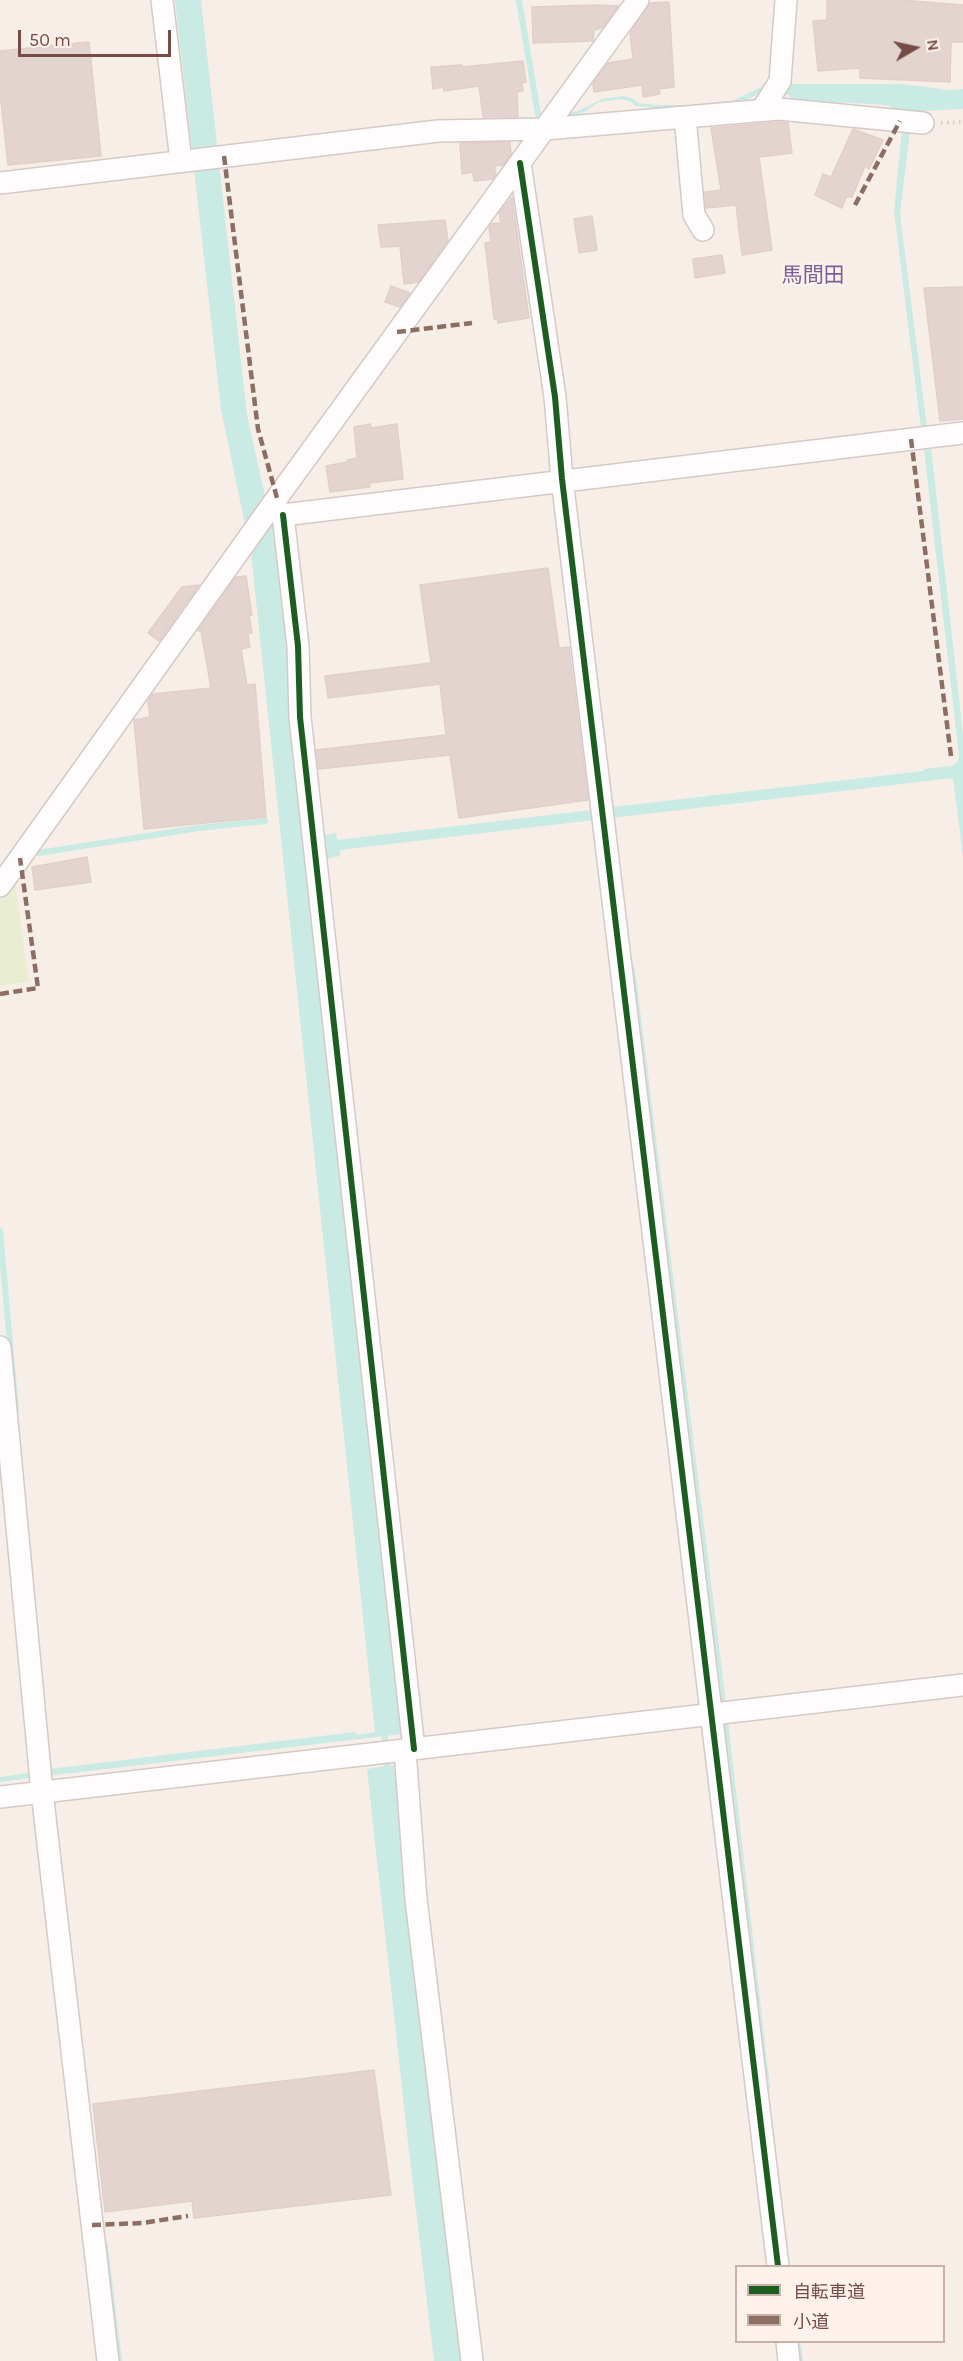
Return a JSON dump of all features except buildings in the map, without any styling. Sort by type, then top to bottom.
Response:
[{"type":"street","points":[[162,0],[181,161]]},
{"type":"street","points":[[0,886],[245,542],[275,509],[638,0]]},
{"type":"street","points":[[762,110],[780,81],[786,0]]},
{"type":"street","points":[[0,183],[438,130],[545,129],[778,109],[923,123]]},
{"type":"street","points":[[685,117],[694,215],[703,230]]},
{"type":"street","points":[[520,163],[555,397],[562,480],[778,2265]]},
{"type":"street","points":[[275,509],[562,480],[963,433]]},
{"type":"street","points":[[275,509],[298,646],[300,717],[406,1750],[416,1899],[472,2361]]},
{"type":"street","points":[[0,1347],[42,1792],[108,2361]]},
{"type":"street","points":[[0,1797],[963,1685]]},
{"type":"street","points":[[787,2343],[789,2361]]},
{"type":"green space","points":[[15,881],[29,982],[0,986],[0,901]]},
{"type":"water","points":[[175,0],[201,0],[247,415],[271,523],[278,532],[305,848],[395,1679],[399,1679],[402,1734],[47,1776],[49,1769],[355,1732],[356,1735],[375,1732],[251,553],[221,409]]},
{"type":"water","points":[[770,83],[769,89],[740,103],[691,108],[658,108],[635,106],[632,102],[621,99],[599,102],[581,114],[567,116],[566,113],[578,111],[602,99],[623,96],[632,98],[638,103],[656,105],[691,105],[734,100]]},
{"type":"water","points":[[787,84],[902,84],[950,90],[963,89],[963,109],[916,113],[910,131],[900,214],[927,428],[921,429],[894,211],[902,129],[900,113],[888,105],[794,100],[786,94]]},
{"type":"water","points":[[931,448],[963,734],[963,856],[953,778],[612,818],[613,807],[923,771],[924,769],[952,766],[958,761],[924,449]]},
{"type":"water","points":[[592,810],[594,820],[340,850],[340,856],[326,859],[325,848],[307,851],[306,846],[325,845],[324,835],[336,833],[337,840]]},
{"type":"water","points":[[394,1765],[465,2361],[434,2361],[408,2143],[367,1769]]},
{"type":"water","points":[[29,1773],[29,1778],[0,1782],[0,1777]]},
{"type":"waterway","points":[[519,0],[538,114]]},
{"type":"waterway","points":[[38,853],[199,828],[265,821]]},
{"type":"waterway","points":[[632,969],[722,1695],[767,2087]]},
{"type":"waterway","points":[[0,1231],[16,1410]]},
{"type":"waterway","points":[[384,1729],[388,1773]]},
{"type":"waterway","points":[[105,2246],[119,2361]]},
{"type":"waterway","points":[[798,2347],[800,2361]]},
{"type":"marked path","points":[[855,205],[900,121]]},
{"type":"marked path","points":[[224,156],[258,429],[277,498]]},
{"type":"marked path","points":[[397,332],[472,323]]},
{"type":"marked path","points":[[911,439],[951,756]]},
{"type":"marked path","points":[[0,994],[38,988],[20,858]]},
{"type":"marked path","points":[[92,2225],[142,2223],[188,2216]]},
{"type":"cycle path","points":[[520,163],[555,397],[562,479],[778,2265]]},
{"type":"cycle path","points":[[283,515],[298,646],[300,717],[414,1749]]},
{"type":"district","name":"馬間田","points":[[813,276]]}]
